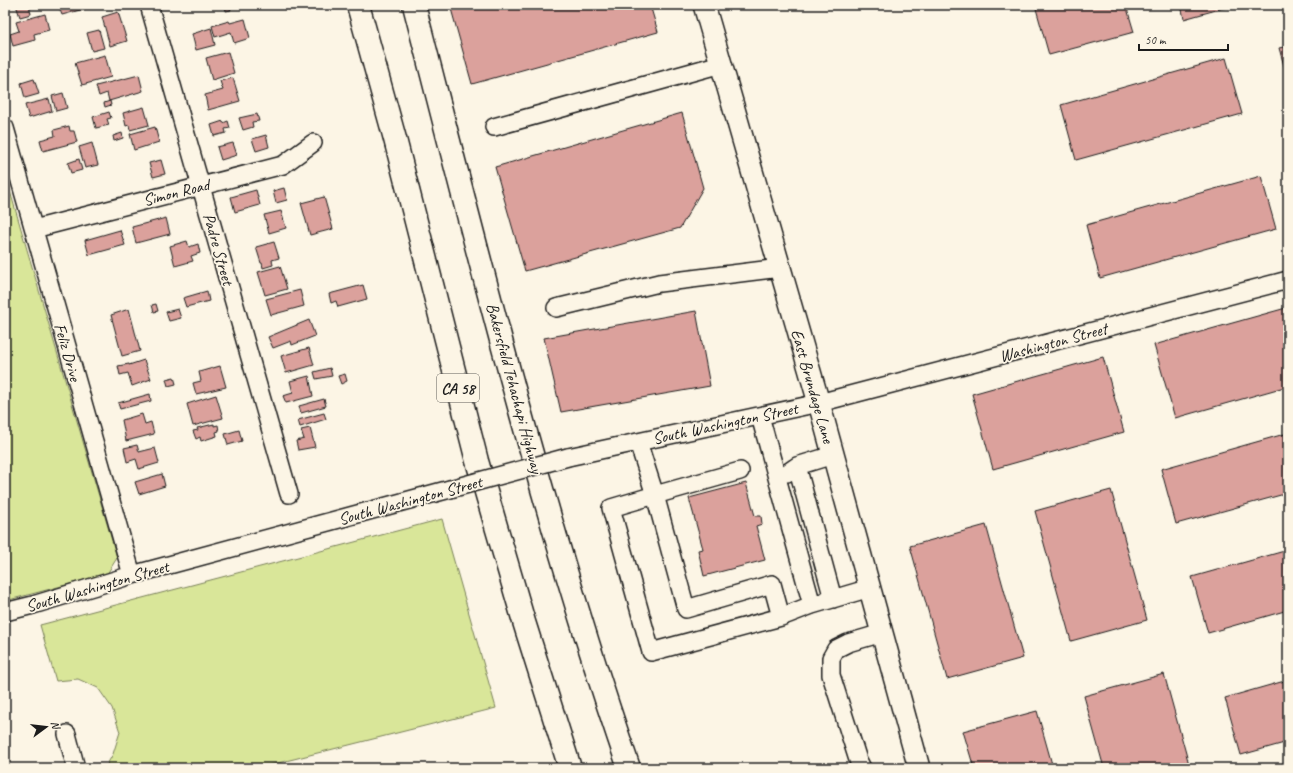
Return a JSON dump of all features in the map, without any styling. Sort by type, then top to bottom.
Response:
[{"type":"highway","name":"CA 58","points":[[358,5],[474,449],[524,622],[570,768]]},
{"type":"highway","name":"Bakersfield Tehachapi Highway","points":[[414,5],[527,438],[578,612],[629,768]]},
{"type":"main road","name":"East Brundage Lane","points":[[704,5],[819,403],[919,768]]},
{"type":"street","name":"Padre Street","points":[[149,5],[288,494]]},
{"type":"street","points":[[494,127],[721,64]]},
{"type":"street","name":"Feliz Drive","points":[[5,128],[132,575]]},
{"type":"street","name":"Simon Road","points":[[34,229],[283,165],[313,143]]},
{"type":"street","points":[[556,308],[659,283],[780,268]]},
{"type":"street","name":"Washington Street","points":[[819,403],[1288,280]]},
{"type":"street","name":"South Washington Street","points":[[5,612],[132,575],[568,457],[819,403]]},
{"type":"street","points":[[760,416],[812,605]]},
{"type":"street","points":[[638,442],[655,495],[686,609],[772,584],[781,617]]},
{"type":"street","points":[[778,480],[797,466],[833,455]]},
{"type":"street","points":[[797,466],[833,599]]},
{"type":"street","points":[[740,471],[611,508],[651,652],[781,617],[812,605],[870,588]]},
{"type":"street","points":[[862,768],[858,760],[831,675],[831,658],[836,649],[848,643],[882,633]]},
{"type":"street","points":[[67,734],[76,768]]},
{"type":"green space","points":[[5,174],[117,558],[107,574],[5,601]]},
{"type":"green space","points":[[442,519],[496,708],[258,768],[105,768],[113,754],[120,732],[112,708],[98,688],[78,679],[56,681],[40,625]]},
{"type":"building","points":[[16,5],[29,5],[31,14],[20,17]]},
{"type":"building","points":[[77,5],[98,5],[62,15],[60,10]]},
{"type":"building","points":[[225,5],[229,5],[231,10],[226,11]]},
{"type":"building","points":[[450,5],[650,5],[658,32],[472,84]]},
{"type":"building","points":[[1035,5],[1126,5],[1134,32],[1049,55]]},
{"type":"building","points":[[1181,5],[1234,5],[1184,19]]},
{"type":"building","points":[[118,12],[127,41],[110,46],[102,17]]},
{"type":"building","points":[[45,14],[49,30],[34,34],[35,40],[13,46],[10,34],[19,31],[16,22]]},
{"type":"building","points":[[245,19],[250,38],[234,43],[231,32],[215,37],[212,26],[229,21],[230,23]]},
{"type":"building","points":[[211,28],[215,45],[196,50],[192,34]]},
{"type":"building","points":[[99,30],[104,48],[92,51],[87,33]]},
{"type":"building","points":[[1288,46],[1288,80],[1279,48]]},
{"type":"building","points":[[228,52],[234,73],[212,80],[206,58]]},
{"type":"building","points":[[105,55],[111,77],[82,85],[75,63]]},
{"type":"building","points":[[1226,58],[1242,114],[1076,160],[1061,105]]},
{"type":"building","points":[[139,75],[143,91],[109,101],[107,93],[99,96],[96,86]]},
{"type":"building","points":[[233,78],[240,101],[208,110],[205,95],[223,90],[220,81]]},
{"type":"building","points":[[34,79],[39,94],[25,98],[21,83]]},
{"type":"building","points":[[63,93],[67,108],[56,111],[52,96]]},
{"type":"building","points":[[49,99],[52,111],[29,118],[25,105]]},
{"type":"building","points":[[110,101],[111,105],[105,107],[104,103]]},
{"type":"building","points":[[144,107],[149,125],[130,130],[129,125],[126,126],[123,113]]},
{"type":"building","points":[[109,112],[111,118],[107,119],[109,125],[96,128],[93,117]]},
{"type":"building","points":[[682,113],[703,188],[680,228],[525,271],[495,167]]},
{"type":"building","points":[[257,114],[259,121],[252,122],[253,127],[243,130],[239,118]]},
{"type":"building","points":[[223,121],[223,123],[228,121],[230,128],[225,129],[226,133],[214,136],[211,125]]},
{"type":"building","points":[[69,126],[70,131],[74,131],[77,142],[43,151],[40,140],[55,136],[54,130]]},
{"type":"building","points":[[155,127],[159,142],[134,150],[130,134]]},
{"type":"building","points":[[122,133],[123,138],[114,141],[113,136]]},
{"type":"building","points":[[266,135],[269,147],[256,151],[252,139]]},
{"type":"building","points":[[92,143],[98,165],[85,168],[79,147]]},
{"type":"building","points":[[233,143],[237,155],[221,160],[217,147]]},
{"type":"building","points":[[79,159],[82,170],[71,173],[68,163]]},
{"type":"building","points":[[161,160],[165,174],[153,177],[149,163]]},
{"type":"building","points":[[1261,176],[1276,229],[1100,278],[1086,225]]},
{"type":"building","points":[[284,188],[287,200],[276,203],[273,191]]},
{"type":"building","points":[[256,190],[260,205],[235,212],[231,197]]},
{"type":"building","points":[[324,197],[333,229],[310,235],[301,203]]},
{"type":"building","points":[[281,211],[286,228],[269,233],[264,215]]},
{"type":"building","points":[[166,218],[170,234],[136,243],[132,227]]},
{"type":"building","points":[[120,230],[125,245],[89,255],[85,240]]},
{"type":"building","points":[[187,241],[189,247],[198,244],[200,253],[191,256],[193,261],[175,266],[170,246]]},
{"type":"building","points":[[274,242],[279,258],[272,260],[273,265],[263,268],[256,247]]},
{"type":"building","points":[[280,266],[287,289],[265,295],[258,272]]},
{"type":"building","points":[[363,285],[367,299],[338,307],[336,301],[331,303],[329,294]]},
{"type":"building","points":[[300,290],[304,306],[271,315],[266,299]]},
{"type":"building","points":[[207,291],[209,301],[186,307],[183,298]]},
{"type":"building","points":[[156,304],[158,311],[154,312],[152,305]]},
{"type":"building","points":[[1286,308],[1288,316],[1288,386],[1175,418],[1154,345]]},
{"type":"building","points":[[129,309],[140,351],[122,356],[111,315]]},
{"type":"building","points":[[178,309],[181,318],[169,321],[166,312]]},
{"type":"building","points":[[696,311],[710,386],[561,412],[544,338]]},
{"type":"building","points":[[309,320],[315,336],[292,345],[291,341],[273,348],[268,337]]},
{"type":"building","points":[[309,348],[314,365],[286,373],[281,356]]},
{"type":"building","points":[[1103,357],[1124,432],[993,469],[972,394]]},
{"type":"building","points":[[144,360],[151,379],[132,386],[128,373],[120,375],[118,366],[129,365]]},
{"type":"building","points":[[220,366],[226,387],[196,394],[193,383],[201,381],[199,372]]},
{"type":"building","points":[[330,368],[332,376],[316,379],[314,372]]},
{"type":"building","points":[[345,374],[347,381],[341,384],[338,376]]},
{"type":"building","points":[[309,376],[313,396],[286,403],[283,396],[293,393],[290,381]]},
{"type":"building","points":[[174,377],[176,384],[168,386],[166,379]]},
{"type":"building","points":[[150,394],[151,401],[120,409],[118,403]]},
{"type":"building","points":[[216,395],[223,418],[193,426],[187,404]]},
{"type":"building","points":[[324,399],[326,406],[301,413],[299,406]]},
{"type":"building","points":[[324,413],[326,419],[300,427],[298,420]]},
{"type":"building","points":[[142,414],[145,424],[151,422],[154,434],[126,441],[122,420]]},
{"type":"building","points":[[214,424],[214,426],[218,425],[219,431],[216,432],[217,436],[201,441],[200,437],[196,439],[193,431],[198,430],[197,428]]},
{"type":"building","points":[[310,428],[315,447],[298,450],[296,441],[304,439],[301,430]]},
{"type":"building","points":[[239,430],[242,441],[228,445],[225,434]]},
{"type":"building","points":[[1288,433],[1288,493],[1176,524],[1161,469]]},
{"type":"building","points":[[137,445],[139,452],[155,448],[159,463],[139,469],[136,459],[127,462],[124,448]]},
{"type":"building","points":[[162,474],[165,486],[139,494],[135,482]]},
{"type":"building","points":[[746,483],[755,516],[761,516],[762,524],[756,526],[765,560],[704,576],[698,550],[703,549],[689,498]]},
{"type":"building","points":[[1111,490],[1147,620],[1071,641],[1035,511]]},
{"type":"building","points":[[986,525],[1023,658],[947,679],[910,546]]},
{"type":"building","points":[[1288,550],[1288,610],[1208,633],[1192,577]]},
{"type":"building","points":[[1164,674],[1190,768],[1104,768],[1084,696]]},
{"type":"building","points":[[1288,680],[1288,742],[1241,755],[1225,698]]},
{"type":"building","points":[[1037,711],[1053,768],[974,768],[963,731]]}]
